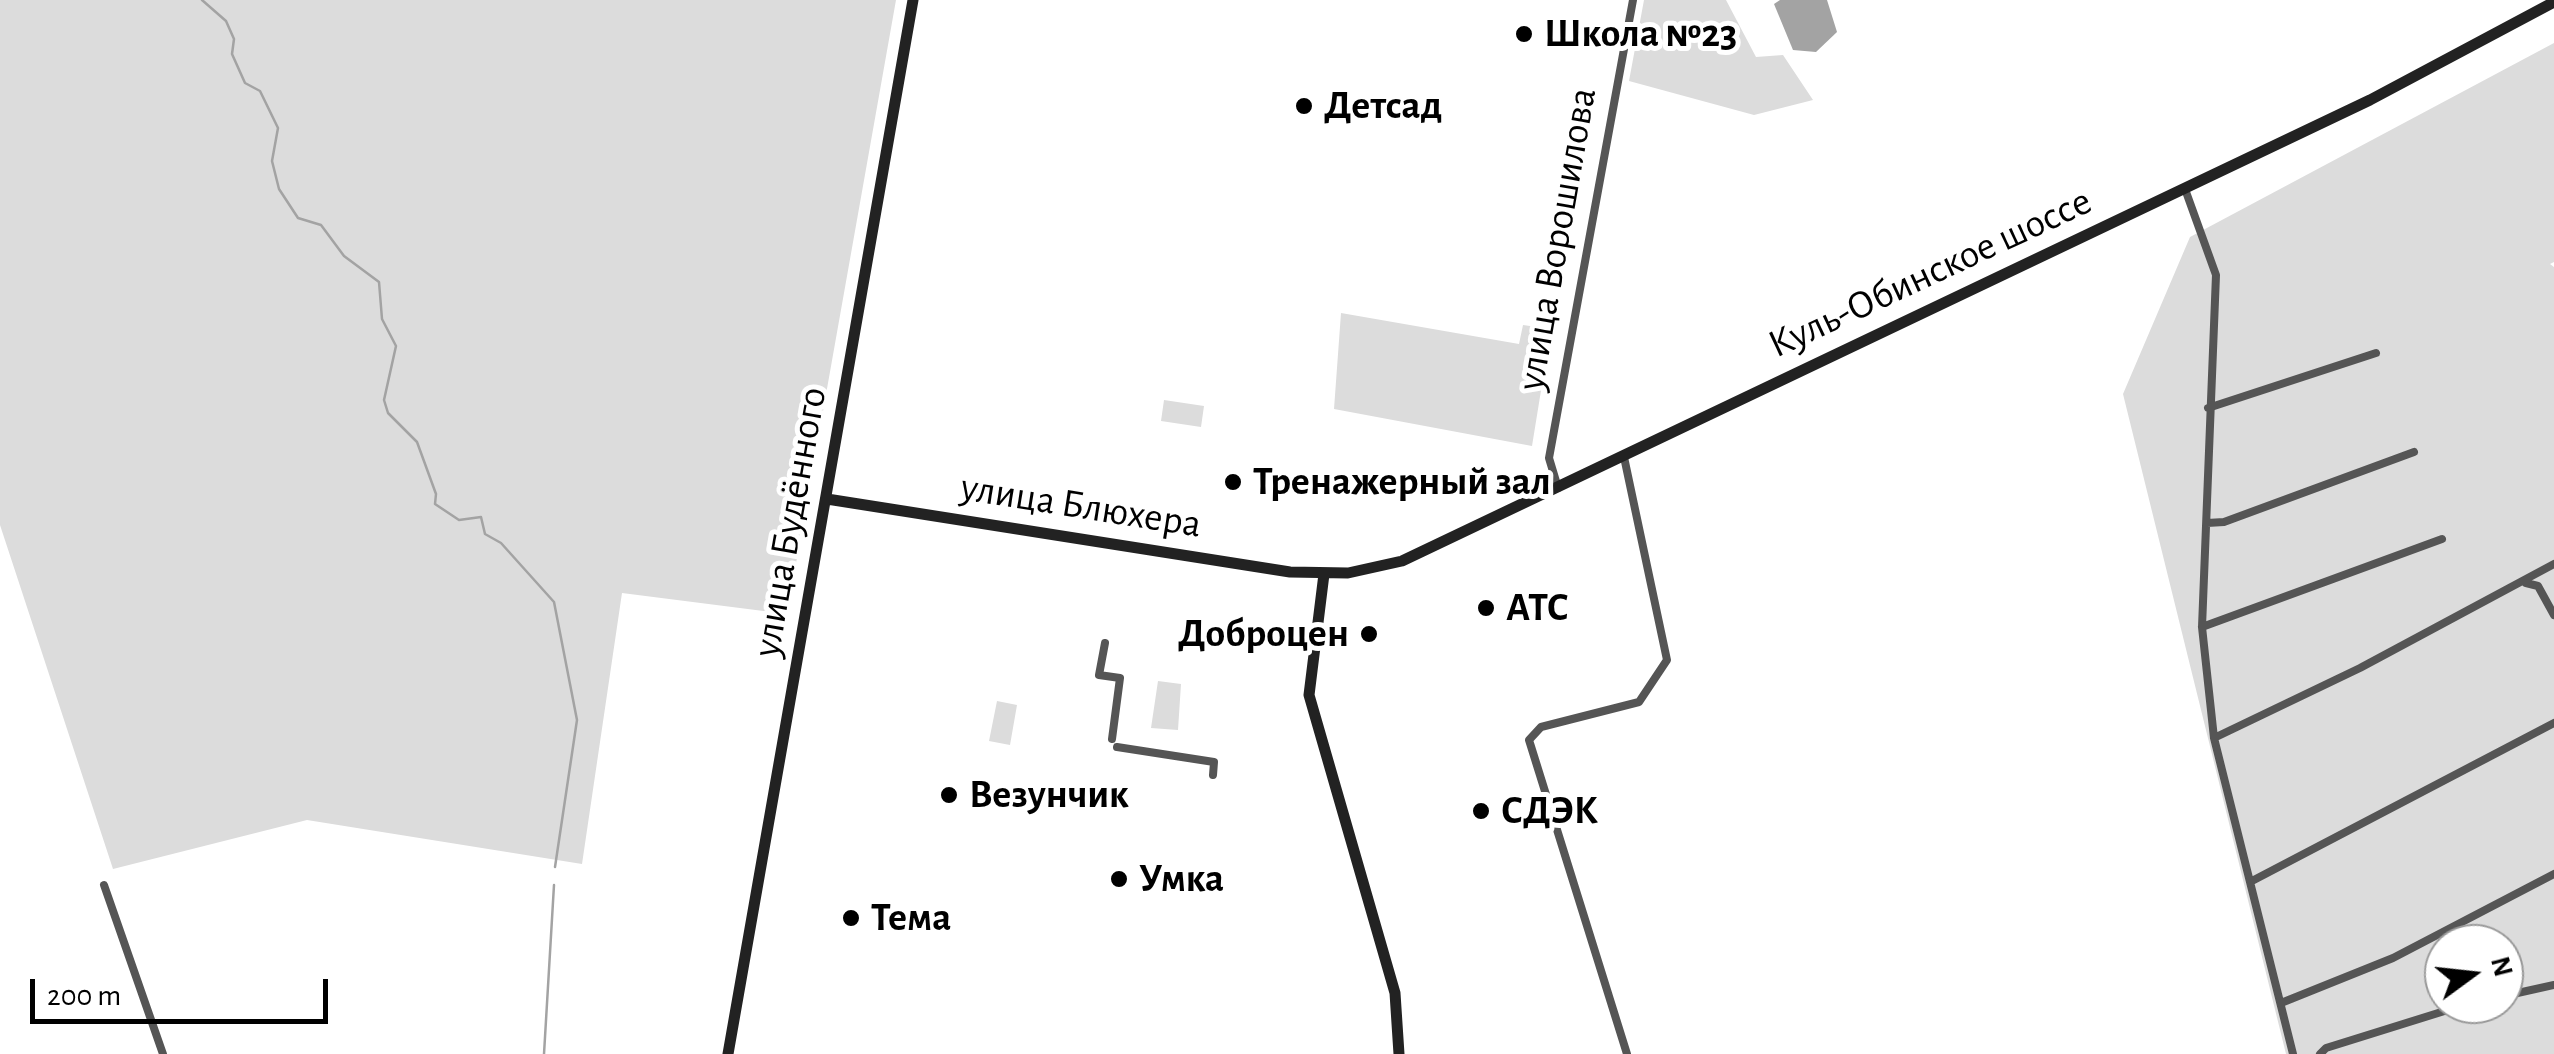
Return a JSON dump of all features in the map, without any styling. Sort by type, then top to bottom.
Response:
[{"type":"main road","name":"улица Будённого","points":[[728,1054],[913,0]]},
{"type":"main road","name":"Куль-Обинское шоссе","points":[[1324,574],[1368,570],[1424,554],[2370,100],[2554,2]]},
{"type":"main road","name":"улица Блюхера","points":[[827,499],[1324,574]]},
{"type":"main road","points":[[1324,574],[1309,696],[1395,993],[1400,1054]]},
{"type":"street","name":"улица Ворошилова","points":[[1558,488],[1549,458],[1633,0]]},
{"type":"street","points":[[2185,189],[2216,275],[2202,627],[2214,738],[2293,1054]]},
{"type":"street","points":[[2208,408],[2376,353]]},
{"type":"street","points":[[2206,523],[2224,522],[2258,511],[2414,452]]},
{"type":"street","points":[[1624,457],[1667,660],[1639,702],[1541,727],[1529,740],[1627,1054]]},
{"type":"street","points":[[2202,627],[2442,539]]},
{"type":"street","points":[[2214,738],[2525,583],[2554,564]]},
{"type":"street","points":[[2525,583],[2538,586],[2554,615]]},
{"type":"street","points":[[1106,643],[1099,675],[1120,678],[1115,743],[1214,762],[1213,775]]},
{"type":"street","points":[[2250,882],[2554,723]]},
{"type":"street","points":[[2281,1003],[2393,958],[2554,874]]},
{"type":"street","points":[[104,886],[163,1054]]},
{"type":"street","points":[[2524,991],[2554,984]]},
{"type":"street","points":[[2320,1054],[2326,1048],[2424,1017]]},
{"type":"shaded area","points":[[0,0],[896,0],[787,614],[622,593],[582,864],[307,820],[113,869],[0,525]]},
{"type":"shaded area","points":[[1644,0],[1726,0],[1756,57],[1783,55],[1813,100],[1754,115],[1629,81]]},
{"type":"shaded area","points":[[1780,0],[1827,0],[1837,32],[1816,52],[1793,50],[1774,4]]},
{"type":"shaded area","points":[[2554,43],[2554,262],[2550,264],[2554,267],[2554,1054],[2286,1054],[2123,394],[2190,237]]},
{"type":"shaded area","points":[[1341,313],[1519,344],[1523,325],[1551,329],[1532,446],[1334,409]]},
{"type":"shaded area","points":[[1164,400],[1204,406],[1201,427],[1161,421]]},
{"type":"shaded area","points":[[1158,681],[1181,684],[1178,730],[1151,728]]},
{"type":"shaded area","points":[[997,701],[1017,705],[1010,745],[989,741]]},
{"type":"waterway","points":[[202,0],[226,21],[234,39],[232,54],[245,83],[260,91],[278,128],[272,161],[279,189],[298,218],[321,225],[344,256],[379,282],[382,319],[396,346],[384,400],[388,413],[417,442],[436,494],[435,504],[459,520],[481,517],[485,534],[501,543],[554,602],[577,720],[555,867]]},
{"type":"waterway","points":[[544,1054],[554,885]]},
{"type":"place","name":"Школа №23","points":[[1524,34]]},
{"type":"place","name":"Детсад","points":[[1304,106]]},
{"type":"place","name":"Тренажерный зал","points":[[1233,482]]},
{"type":"place","name":"АТС","points":[[1486,608]]},
{"type":"place","name":"Доброцен","points":[[1369,634]]},
{"type":"place","name":"Везунчик","points":[[949,795]]},
{"type":"place","name":"СДЭК","points":[[1481,811]]},
{"type":"place","name":"Умка","points":[[1119,879]]},
{"type":"place","name":"Тема","points":[[851,918]]}]
